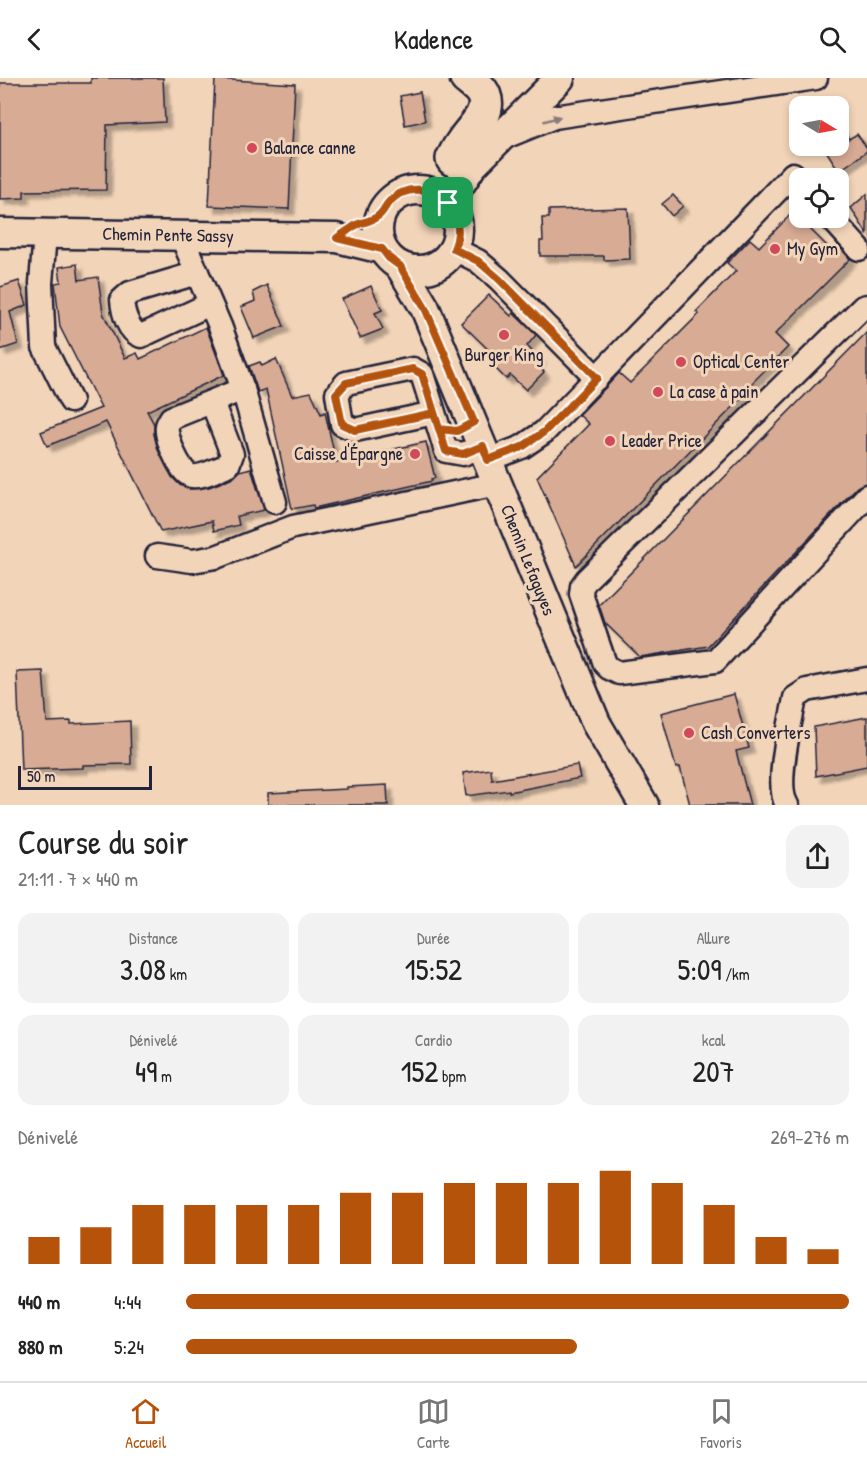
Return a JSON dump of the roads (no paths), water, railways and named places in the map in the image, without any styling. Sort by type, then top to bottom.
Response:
[{"type":"highway","points":[[453,159],[463,141],[481,120],[484,108],[485,98],[479,88],[468,78]]},
{"type":"main road","points":[[422,189],[534,78]]},
{"type":"main road","points":[[448,203],[472,166],[560,78]]},
{"type":"main road","points":[[422,189],[437,194],[448,203],[458,220],[458,240],[454,249],[441,264],[432,268],[410,270],[391,258],[378,233],[380,216],[384,208],[397,195],[422,189]]},
{"type":"main road","points":[[337,238],[357,225],[380,216]]},
{"type":"main road","name":"Chemin Pente Sassy","points":[[0,233],[337,238],[391,258]]},
{"type":"main road","name":"Chemin Lefaguyes","points":[[391,258],[425,308],[596,723],[644,805]]},
{"type":"main road","points":[[425,308],[432,268]]},
{"type":"street","points":[[498,140],[554,117],[816,78]]},
{"type":"street","points":[[157,556],[192,561],[216,557],[486,453],[522,447],[544,432],[789,179]]},
{"type":"street","points":[[840,228],[859,249]]},
{"type":"street","points":[[45,234],[41,283],[44,348],[70,401]]},
{"type":"street","points":[[181,235],[243,389],[275,502]]},
{"type":"street","points":[[454,249],[478,261],[499,279],[597,378]]},
{"type":"street","points":[[197,273],[130,293],[122,300],[123,313],[136,334],[141,336],[210,304]]},
{"type":"street","points":[[867,306],[863,307],[587,579],[582,586],[581,594],[605,664],[619,673],[715,661],[867,496]]},
{"type":"street","points":[[212,402],[243,389]]},
{"type":"street","points":[[437,421],[457,431],[486,453]]},
{"type":"street","points":[[787,805],[783,799],[782,779],[795,698],[807,690],[867,680]]},
{"type":"place","name":"Balance canne","points":[[252,148]]},
{"type":"place","name":"My Gym","points":[[775,249]]},
{"type":"place","name":"Burger King","points":[[504,335]]},
{"type":"place","name":"Optical Center","points":[[681,362]]},
{"type":"place","name":"La case à pain","points":[[658,392]]},
{"type":"place","name":"Leader Price","points":[[610,441]]},
{"type":"place","name":"Caisse d'Épargne","points":[[415,454]]},
{"type":"place","name":"Cash Converters","points":[[689,733]]}]
